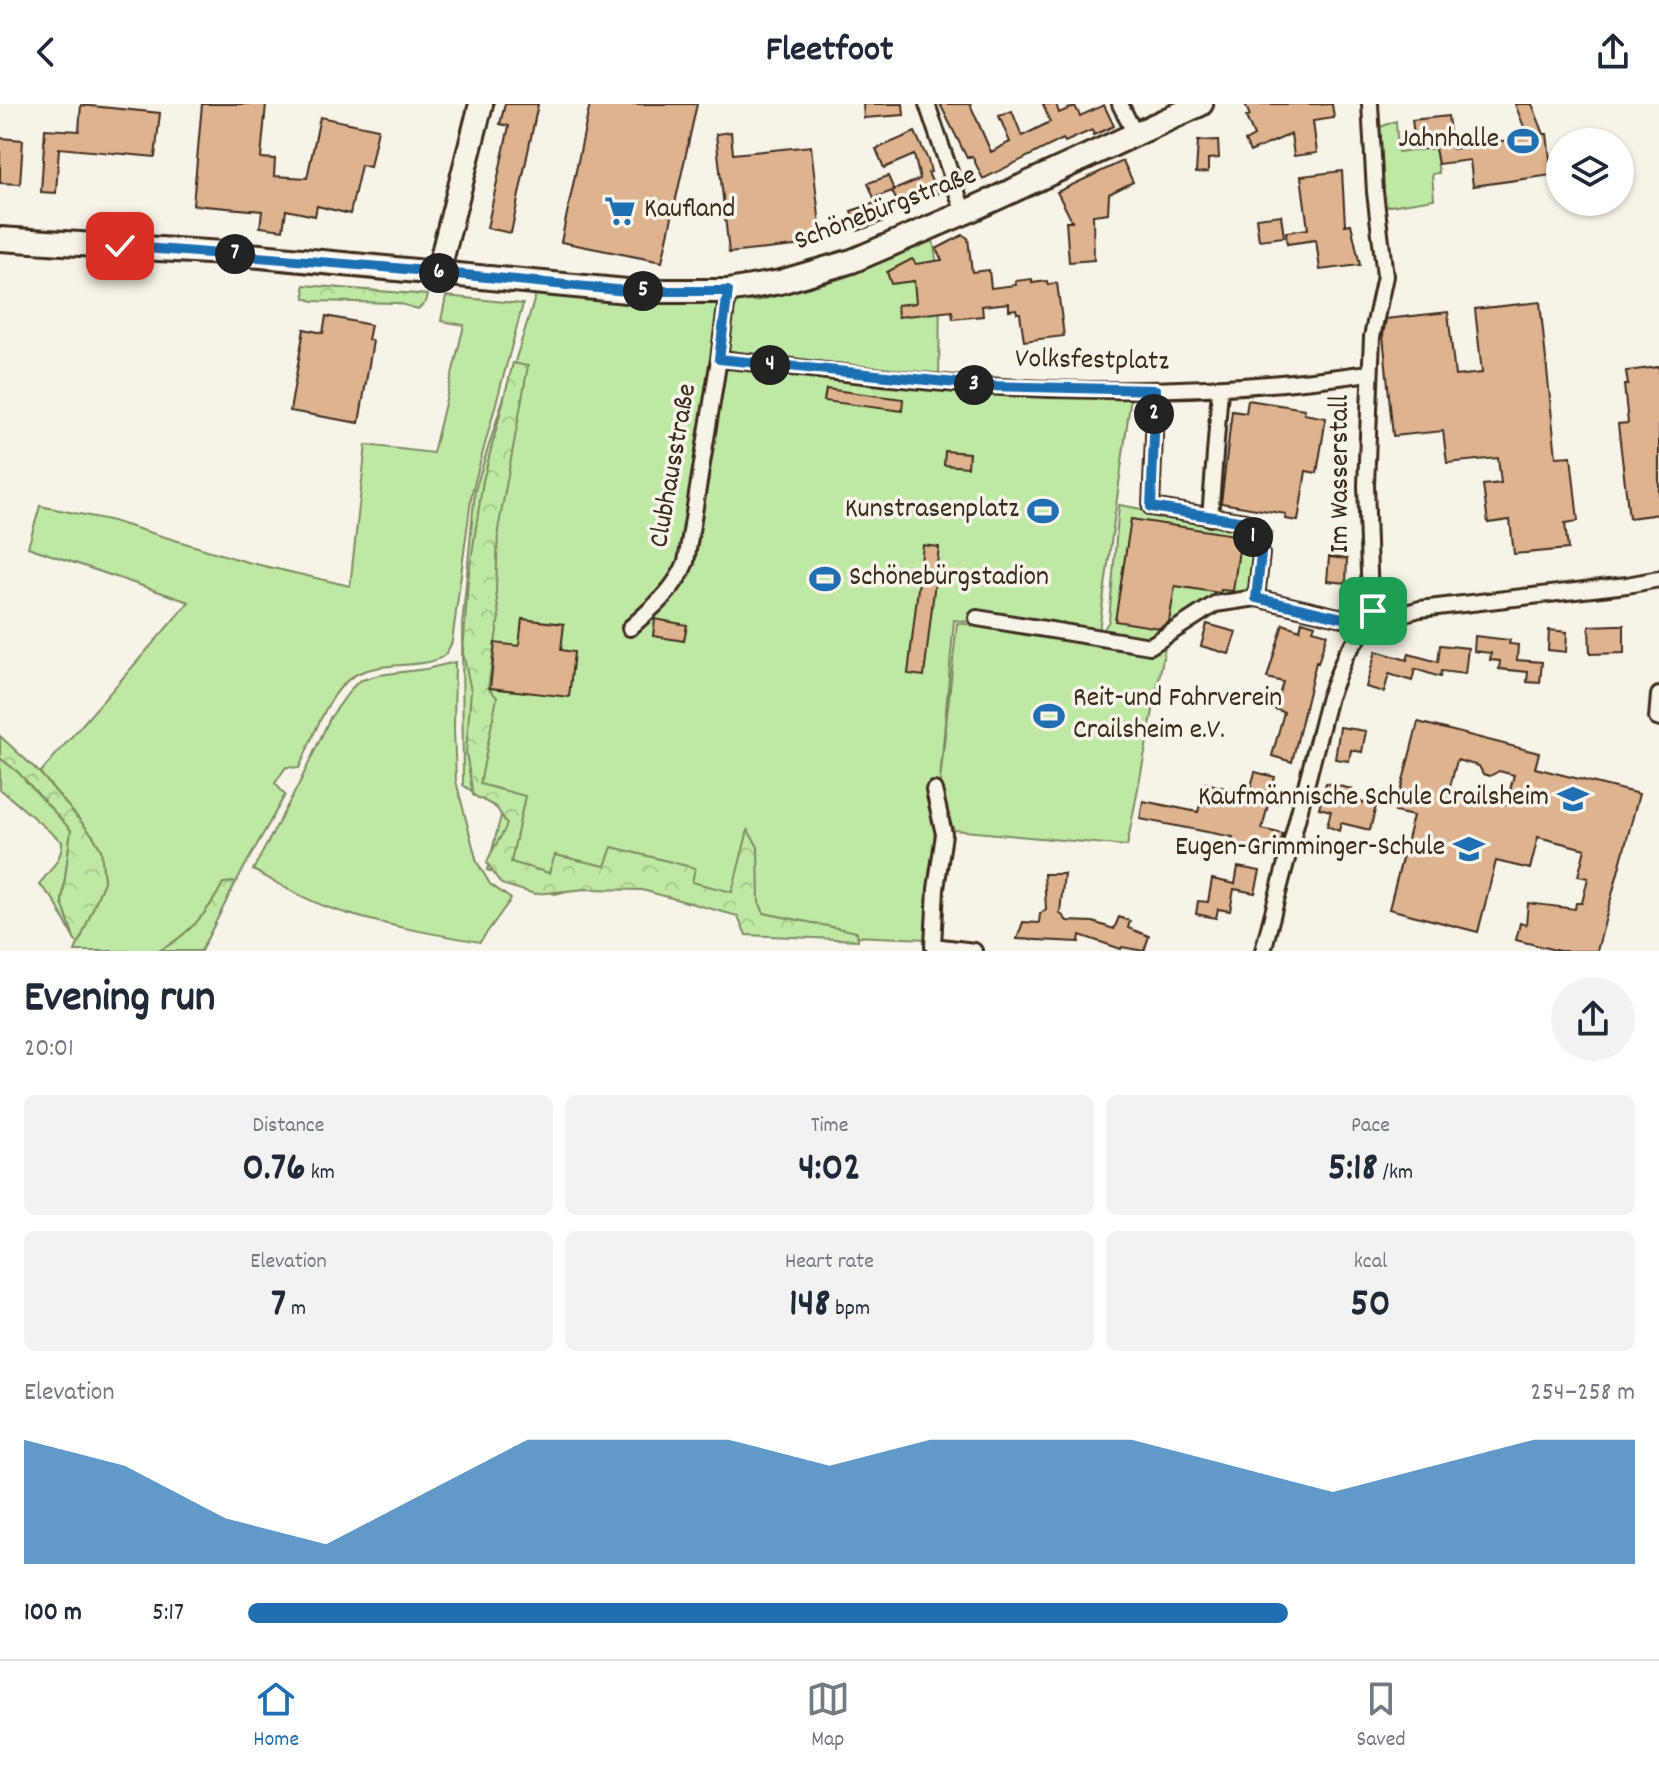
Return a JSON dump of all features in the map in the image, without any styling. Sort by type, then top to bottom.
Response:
[{"type":"main road","points":[[438,273],[481,104]]},
{"type":"main road","name":"Schönebürgstraße","points":[[0,239],[239,254],[627,291],[728,291],[780,282],[852,261],[1201,104]]},
{"type":"street","points":[[927,104],[964,213]]},
{"type":"street","points":[[1120,104],[1135,134]]},
{"type":"street","name":"Im Wasserstall","points":[[1370,104],[1375,192],[1385,276],[1374,321],[1369,373],[1366,531],[1370,601],[1378,621]]},
{"type":"street","name":"Clubhausstraße","points":[[630,628],[669,593],[686,562],[728,291]]},
{"type":"street","name":"Volksfestplatz","points":[[719,359],[986,386],[1156,390],[1220,390],[1369,373]]},
{"type":"street","points":[[1156,390],[1151,507],[1245,522],[1261,554],[1256,598]]},
{"type":"street","points":[[1210,518],[1220,390]]},
{"type":"street","points":[[1263,951],[1329,697],[1346,654],[1364,630],[1378,621],[1420,609],[1659,579]]},
{"type":"street","points":[[977,618],[1150,646],[1215,604],[1256,598],[1347,619],[1364,630]]},
{"type":"street","points":[[1657,718],[1659,695]]},
{"type":"street","points":[[934,790],[944,834],[936,889],[933,946],[974,951]]},
{"type":"green space","points":[[1396,121],[1398,152],[1435,147],[1439,173],[1432,174],[1434,199],[1383,207],[1380,127]]},
{"type":"green space","name":"Schönebürgstadion","points":[[933,240],[940,284],[939,382],[1131,396],[1098,638],[1109,621],[1119,505],[1272,532],[1256,607],[1239,600],[1168,632],[1127,846],[954,830],[941,801],[951,833],[928,939],[774,933],[748,913],[624,877],[555,894],[487,870],[502,812],[463,785],[462,626],[475,490],[536,294],[680,302],[757,301],[843,278]],"holes":[[[954,620],[1086,637],[957,623],[939,791]]]},
{"type":"green space","points":[[304,285],[428,295],[426,302],[418,309],[397,303],[313,301],[305,298]]},
{"type":"green space","points":[[446,296],[523,304],[472,492],[452,642],[448,651],[434,661],[367,670],[347,681],[322,716],[299,768],[286,767],[275,783],[285,795],[236,882],[223,884],[212,903],[178,941],[158,951],[75,951],[104,881],[101,850],[93,836],[40,773],[189,602],[28,547],[40,506],[109,520],[247,562],[350,586],[366,445],[433,453],[464,325],[441,321]]},
{"type":"green space","points":[[513,363],[528,366],[498,530],[496,592],[499,617],[488,688],[497,697],[480,784],[525,796],[511,862],[549,873],[555,855],[605,866],[612,847],[695,868],[692,882],[732,892],[748,830],[758,847],[759,902],[764,913],[857,932],[858,940],[746,935],[738,916],[642,890],[586,889],[535,894],[501,884],[487,863],[507,824],[496,807],[473,795],[466,752],[471,691],[463,653],[468,580],[483,481]]},
{"type":"green space","points":[[455,662],[456,781],[477,862],[490,884],[511,899],[480,942],[393,926],[342,912],[307,899],[253,870],[330,718],[352,688],[359,681],[379,675]]},
{"type":"green space","points":[[0,736],[40,773],[93,836],[101,850],[104,881],[79,943],[75,941],[62,902],[71,830],[18,772],[0,758]]},
{"type":"green space","points":[[0,758],[18,772],[71,830],[62,902],[75,941],[54,900],[39,884],[58,859],[62,842],[0,789]]},
{"type":"green space","points":[[236,882],[201,951],[159,951],[197,922],[223,883]]},
{"type":"building","points":[[202,104],[266,104],[261,158],[275,159],[274,176],[307,178],[320,117],[378,129],[370,167],[361,165],[350,214],[317,206],[315,216],[286,210],[283,230],[260,227],[262,211],[193,205]]},
{"type":"building","points":[[505,104],[538,104],[511,233],[487,228],[509,126],[500,124]]},
{"type":"building","name":"Kaufland","points":[[590,104],[697,104],[662,262],[561,242]]},
{"type":"building","points":[[863,104],[903,104],[904,115],[864,118]]},
{"type":"building","points":[[940,104],[970,104],[991,152],[1010,142],[999,116],[1012,111],[1022,136],[1050,122],[1043,104],[1056,104],[1059,113],[1075,106],[1080,116],[1104,105],[1114,126],[1094,135],[1092,130],[1065,142],[1063,139],[983,179],[972,156],[967,158]]},
{"type":"building","points":[[1245,104],[1332,104],[1334,118],[1313,121],[1317,153],[1294,156],[1291,134],[1250,152],[1245,141],[1254,136],[1246,117],[1250,116]]},
{"type":"building","name":"Jahnhalle","points":[[1515,104],[1532,104],[1546,134],[1546,176],[1473,186],[1470,160],[1438,164],[1435,148],[1416,150],[1412,120],[1448,116],[1452,149],[1528,137]]},
{"type":"building","points":[[81,105],[160,113],[155,157],[59,148],[56,193],[41,192],[45,129],[79,131]]},
{"type":"building","points":[[731,132],[733,154],[811,146],[822,243],[729,253],[716,134]]},
{"type":"building","points":[[915,132],[928,160],[931,172],[928,173],[938,194],[901,210],[892,191],[874,198],[868,183],[888,176],[894,190],[920,179],[914,155],[884,168],[876,149]]},
{"type":"building","points":[[0,138],[23,140],[20,184],[0,183]]},
{"type":"building","points":[[1218,140],[1219,158],[1208,159],[1208,172],[1196,173],[1198,141]]},
{"type":"building","points":[[1123,161],[1133,182],[1109,194],[1108,213],[1093,215],[1094,260],[1069,262],[1066,221],[1072,221],[1057,192]]},
{"type":"building","points":[[1342,171],[1345,225],[1351,224],[1360,265],[1320,270],[1316,240],[1287,244],[1286,232],[1308,229],[1301,176]]},
{"type":"building","points":[[875,203],[882,222],[858,231],[851,211]]},
{"type":"building","points":[[1281,215],[1284,237],[1259,240],[1256,218]]},
{"type":"building","points":[[963,235],[968,238],[972,272],[989,270],[991,288],[1016,285],[1015,281],[1032,279],[1032,283],[1057,283],[1064,336],[1024,341],[1020,313],[1016,309],[1009,310],[1009,303],[982,306],[983,316],[953,319],[952,311],[898,317],[897,305],[916,303],[914,281],[891,284],[887,272],[912,259],[916,264],[942,260],[936,249]]},
{"type":"building","points":[[1540,302],[1556,457],[1571,456],[1578,521],[1565,523],[1568,549],[1514,554],[1510,520],[1488,523],[1483,485],[1501,483],[1498,458],[1447,463],[1443,431],[1393,436],[1383,335],[1386,319],[1448,312],[1455,376],[1482,373],[1475,309]]},
{"type":"building","points":[[326,316],[371,325],[368,340],[373,341],[359,423],[290,411],[304,329],[323,333]]},
{"type":"building","points":[[1659,367],[1659,514],[1629,518],[1618,424],[1628,423],[1624,385],[1628,385],[1626,371]]},
{"type":"building","points":[[826,389],[903,399],[902,411],[824,401]]},
{"type":"building","points":[[1248,400],[1305,409],[1304,414],[1326,418],[1317,473],[1306,471],[1298,521],[1285,519],[1286,514],[1221,503],[1232,411],[1246,413]]},
{"type":"building","points":[[945,451],[969,453],[968,467],[944,465]]},
{"type":"building","points":[[1131,519],[1241,536],[1233,591],[1221,590],[1220,593],[1175,586],[1169,622],[1159,628],[1115,621]]},
{"type":"building","points":[[923,545],[939,547],[924,676],[908,674]]},
{"type":"building","points":[[1329,557],[1347,559],[1346,583],[1327,581]]},
{"type":"building","points":[[522,619],[564,624],[561,650],[574,652],[569,697],[490,688],[495,643],[519,646]]},
{"type":"building","points":[[655,619],[687,625],[684,641],[653,636]]},
{"type":"building","points":[[1302,621],[1315,625],[1313,630],[1327,634],[1316,662],[1292,762],[1272,756],[1284,712],[1275,709],[1283,682],[1267,678],[1283,624],[1300,630]]},
{"type":"building","points":[[1207,624],[1236,632],[1229,654],[1201,646]]},
{"type":"building","points":[[1624,625],[1624,653],[1590,654],[1589,626]]},
{"type":"building","points":[[1549,630],[1567,632],[1566,652],[1548,650]]},
{"type":"building","points":[[1475,636],[1510,640],[1509,644],[1518,645],[1517,660],[1542,662],[1540,683],[1527,682],[1528,672],[1499,669],[1500,661],[1490,660],[1491,653],[1474,651]]},
{"type":"building","points":[[1440,645],[1468,648],[1465,674],[1441,671],[1440,677],[1415,669],[1412,681],[1389,674],[1384,692],[1366,687],[1376,651],[1407,660],[1409,654],[1438,662]]},
{"type":"building","points":[[1418,722],[1539,753],[1535,768],[1639,794],[1597,951],[1559,951],[1516,940],[1520,923],[1526,925],[1528,903],[1575,909],[1576,903],[1582,903],[1588,878],[1578,876],[1585,849],[1538,837],[1530,869],[1496,861],[1478,932],[1389,909],[1413,816],[1395,812]],"holes":[[[1457,760],[1479,766],[1483,774],[1490,776],[1499,771],[1514,775],[1506,804],[1449,791]]]},
{"type":"building","points":[[1340,727],[1366,731],[1362,752],[1351,750],[1349,761],[1335,759]]},
{"type":"building","points":[[1255,772],[1275,777],[1262,829],[1283,834],[1279,851],[1257,846],[1256,850],[1231,843],[1233,837],[1140,819],[1143,801],[1198,812],[1206,783],[1244,793],[1245,789],[1250,790]]},
{"type":"building","points":[[1326,783],[1352,789],[1350,799],[1376,806],[1370,830],[1341,823],[1339,831],[1327,826],[1331,811],[1319,808]]},
{"type":"building","points":[[1238,867],[1260,871],[1255,893],[1234,889],[1230,911],[1218,909],[1216,918],[1196,914],[1198,901],[1208,902],[1212,879],[1235,884]]},
{"type":"building","points":[[1044,874],[1064,874],[1060,913],[1067,921],[1093,922],[1114,929],[1119,917],[1130,921],[1128,928],[1149,936],[1144,951],[1121,949],[1080,935],[1079,942],[1017,939],[1023,922],[1039,923],[1040,914],[1046,909]]},
{"type":"place","name":"Jahnhalle","points":[[1523,141]]},
{"type":"place","name":"Kaufland","points":[[620,211]]},
{"type":"place","name":"Kunstrasenplatz","points":[[1043,511]]},
{"type":"place","name":"Schönebürgstadion","points":[[825,579]]},
{"type":"place","name":"Reit-und Fahrverein Crailsheim e.V.","points":[[1049,716]]},
{"type":"place","name":"Kaufmännische Schule Crailsheim","points":[[1573,799]]},
{"type":"place","name":"Eugen-Grimminger-Schule","points":[[1469,849]]},
{"type":"route","points":[[120,246],[239,254],[627,291],[728,291],[719,359],[986,386],[1156,390],[1151,507],[1245,522],[1261,554],[1256,598],[1347,619],[1364,630],[1378,621],[1373,611]]}]
